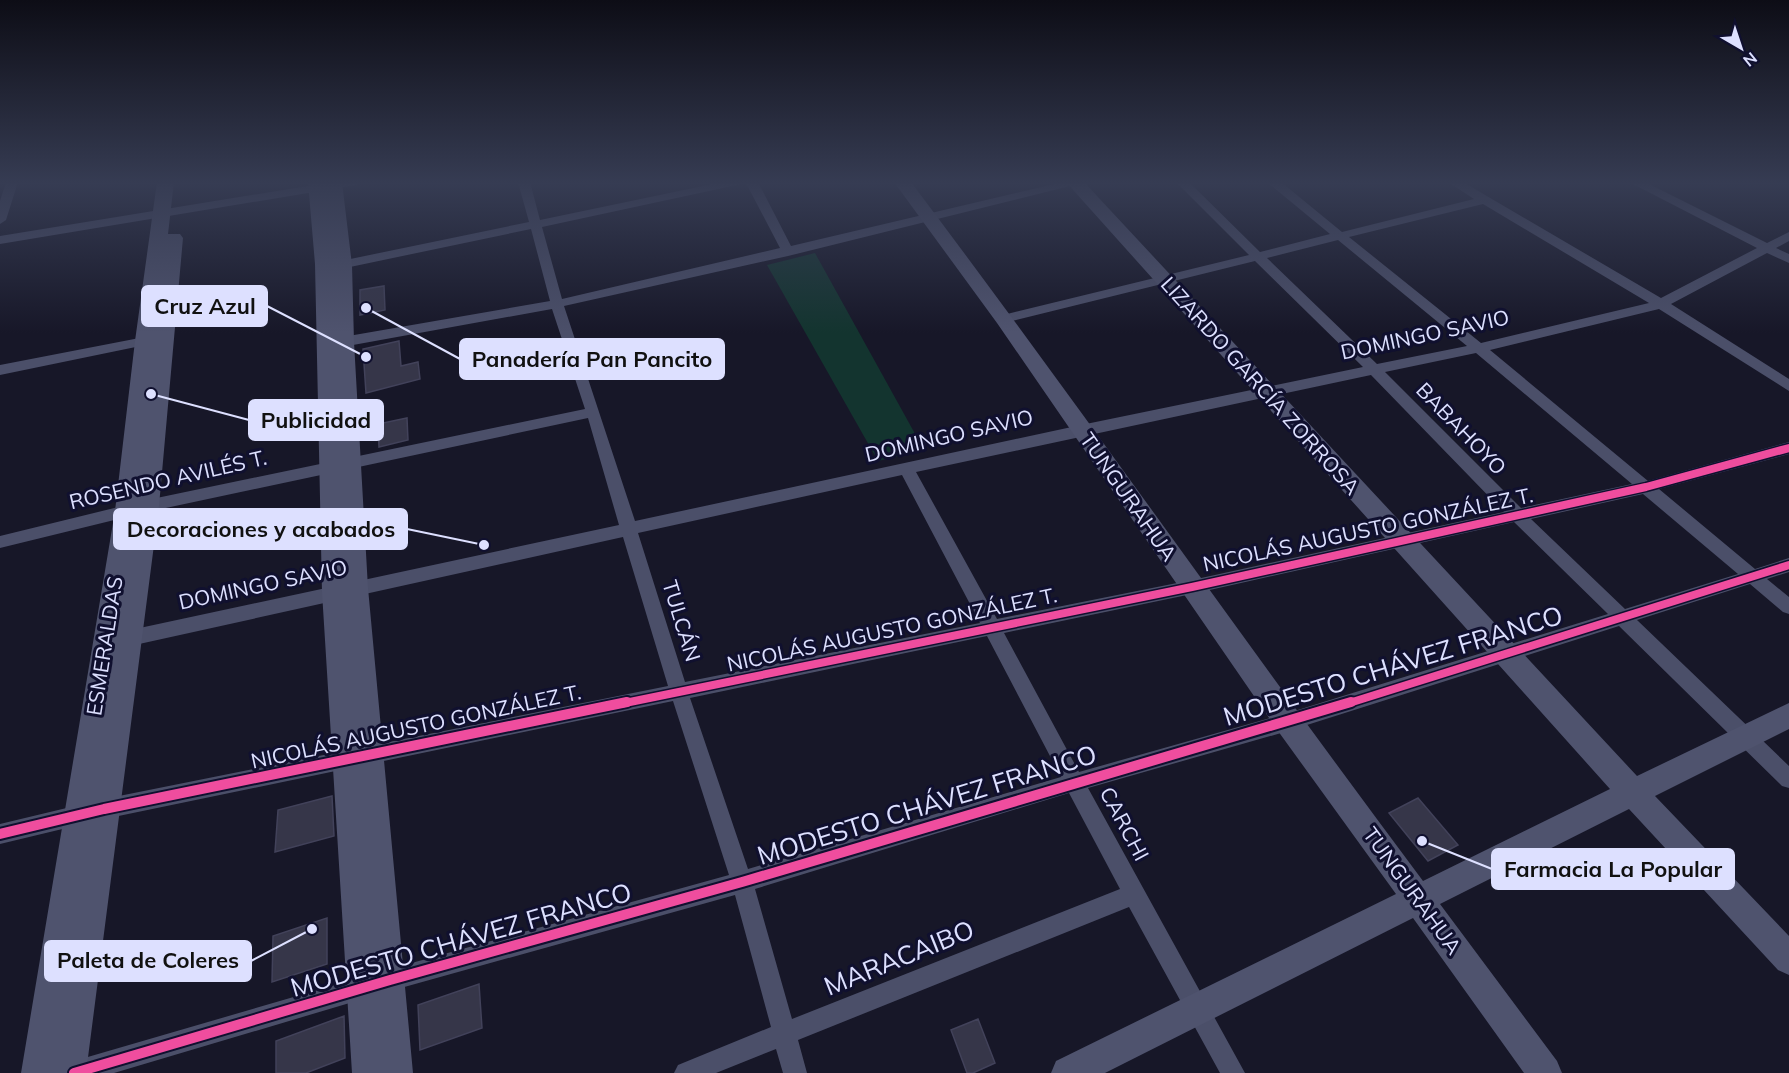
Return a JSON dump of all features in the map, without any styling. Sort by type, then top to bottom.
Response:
[{"type":"main road","name":"ESMERALDAS","points":[[38,1073],[91,812],[137,508],[167,232]]},
{"type":"main road","points":[[333,232],[345,590],[377,984],[396,1073]]},
{"type":"main road","name":"TUNGURAHUA","points":[[939,232],[1004,319],[1288,722],[1545,1073]]},
{"type":"main road","name":"LIZARDO GARCÍA ZORROSA","points":[[1121,232],[1401,541],[1789,959]]},
{"type":"main road","points":[[1068,1073],[1418,898],[1634,794],[1789,715]]},
{"type":"main road","name":"ESMERALDAS","points":[[69,1073],[91,812]]},
{"type":"main road","points":[[369,1073],[377,984]]},
{"type":"street","points":[[0,240],[48,232]]},
{"type":"street","points":[[334,267],[501,232]]},
{"type":"street","name":"TULCÁN","points":[[537,232],[557,304],[593,412],[679,692],[742,882],[795,1073]]},
{"type":"street","points":[[778,232],[788,252]]},
{"type":"street","points":[[336,343],[557,304],[870,232]]},
{"type":"street","name":"BABAHOYO","points":[[1233,232],[1373,369],[1518,516],[1789,779]]},
{"type":"street","points":[[1335,232],[1479,348],[1789,607]]},
{"type":"street","points":[[1004,319],[1356,232]]},
{"type":"street","points":[[1539,232],[1661,304],[1789,386]]},
{"type":"street","points":[[1734,232],[1789,259]]},
{"type":"street","name":"DOMINGO SAVIO","points":[[117,641],[1081,430],[1479,348],[1661,304],[1789,236]]},
{"type":"street","points":[[0,370],[154,339]]},
{"type":"street","name":"ROSENDO AVILÉS T.","points":[[0,542],[137,508],[593,412]]},
{"type":"street","name":"NICOLÁS AUGUSTO GONZÁLEZ T.","points":[[0,834],[91,812],[1192,587],[1646,487],[1789,448]]},
{"type":"street","name":"CARCHI","points":[[907,469],[1134,894],[1233,1073]]},
{"type":"street","name":"MODESTO CHÁVEZ FRANCO","points":[[74,1073],[377,984],[742,882],[1075,782],[1288,722],[1789,564]]},
{"type":"street","name":"MARACAIBO","points":[[686,1073],[1134,894]]},
{"type":"green space","points":[[815,253],[924,450],[878,461],[767,265]]},
{"type":"building","points":[[384,286],[385,310],[360,315],[360,290]]},
{"type":"building","points":[[399,341],[401,366],[418,362],[420,379],[366,393],[363,349]]},
{"type":"building","points":[[407,418],[408,440],[379,447],[378,424]]},
{"type":"building","points":[[332,796],[334,836],[275,852],[278,810]]},
{"type":"building","points":[[1418,798],[1458,845],[1428,861],[1389,813]]},
{"type":"building","points":[[327,918],[327,964],[272,982],[273,936]]},
{"type":"building","points":[[479,984],[482,1028],[420,1050],[418,1005]]},
{"type":"building","points":[[344,1016],[345,1058],[306,1073],[276,1073],[276,1041]]},
{"type":"building","points":[[978,1019],[995,1063],[973,1073],[967,1073],[951,1030]]},
{"type":"cycle path","points":[[0,834],[104,809],[1192,587],[1646,487],[1789,448]]},
{"type":"cycle path","points":[[74,1073],[390,980],[742,882],[1075,782],[1288,722],[1789,565]]},
{"type":"place","name":"Panadería Pan Pancito","points":[[366,308]]},
{"type":"place","name":"Cruz Azul","points":[[366,357]]},
{"type":"place","name":"Publicidad","points":[[151,394]]},
{"type":"place","name":"Decoraciones y acabados","points":[[484,545]]},
{"type":"place","name":"Farmacia La Popular","points":[[1422,841]]},
{"type":"place","name":"Paleta de Coleres","points":[[312,929]]}]
